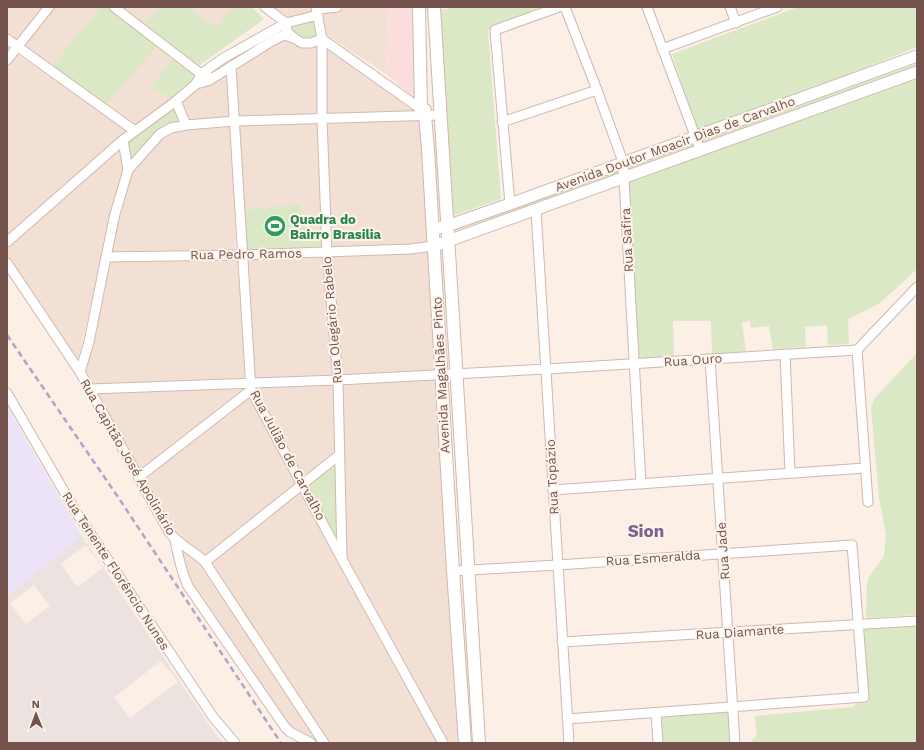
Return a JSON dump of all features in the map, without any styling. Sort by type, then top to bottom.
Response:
[{"type":"main road","name":"Avenida Magalhães Pinto","points":[[419,7],[423,112],[433,229],[453,571],[465,743]]},
{"type":"main road","name":"Avenida Magalhães Pinto","points":[[434,7],[479,743]]},
{"type":"main road","points":[[438,322],[453,322]]},
{"type":"street","points":[[7,60],[49,7]]},
{"type":"street","points":[[114,7],[201,74],[211,78]]},
{"type":"street","points":[[265,7],[284,25],[287,32],[294,38],[302,43],[311,43],[322,38],[423,112]]},
{"type":"street","points":[[7,242],[123,140],[176,101],[196,84],[201,74],[237,50],[284,25],[318,15],[316,8],[337,7]]},
{"type":"street","points":[[510,204],[495,30],[559,7]]},
{"type":"street","name":"Rua Safira","points":[[564,7],[597,90],[623,162],[641,484]]},
{"type":"street","points":[[647,7],[700,149]]},
{"type":"street","points":[[730,7],[736,23]]},
{"type":"street","points":[[662,49],[777,7]]},
{"type":"street","name":"Rua Olegário Rabelo","points":[[316,8],[322,38],[322,118],[327,252],[338,380],[342,561]]},
{"type":"street","points":[[196,84],[208,82],[211,78],[284,35],[294,38]]},
{"type":"street","points":[[7,39],[135,130]]},
{"type":"street","name":"Avenida Doutor Moacir Dias de Carvalho","points":[[433,229],[447,226],[510,204],[917,56]]},
{"type":"street","name":"Rua Julião de Carvalho","points":[[231,66],[251,386],[342,561],[443,743]]},
{"type":"street","name":"Avenida Doutor Moacir Dias de Carvalho","points":[[434,246],[917,72]]},
{"type":"street","points":[[863,76],[868,89]]},
{"type":"street","points":[[502,122],[597,90]]},
{"type":"street","points":[[176,101],[186,125]]},
{"type":"street","points":[[80,372],[93,326],[115,214],[128,170],[160,134],[171,128],[186,125],[235,121],[423,112],[440,114]]},
{"type":"street","points":[[123,140],[128,170]]},
{"type":"street","name":"Rua Topázio","points":[[536,210],[569,743]]},
{"type":"street","name":"Rua Pedro Ramos","points":[[106,257],[243,255],[410,249],[434,246]]},
{"type":"street","name":"Rua Capitão José Apolinário","points":[[7,263],[80,372],[169,532],[175,540],[200,556],[205,562],[324,743]]},
{"type":"street","points":[[868,502],[857,350],[917,287]]},
{"type":"street","name":"Rua Ouro","points":[[90,389],[251,386],[857,350]]},
{"type":"street","points":[[784,354],[790,473]]},
{"type":"street","name":"Rua Jade","points":[[710,359],[735,743]]},
{"type":"street","points":[[139,478],[251,386]]},
{"type":"street","name":"Rua Tenente Florêncio Nunes","points":[[7,394],[76,512],[213,716],[235,743]]},
{"type":"street","points":[[205,562],[339,455]]},
{"type":"street","points":[[553,490],[865,468]]},
{"type":"street","points":[[175,540],[179,562],[188,586],[285,727],[290,732],[311,743]]},
{"type":"street","name":"Rua Esmeralda","points":[[453,571],[852,545],[858,624]]},
{"type":"street","name":"Rua Diamante","points":[[562,642],[917,621]]},
{"type":"street","points":[[567,719],[864,698],[858,624]]},
{"type":"street","points":[[656,713],[658,743]]},
{"type":"shaded area","points":[[7,7],[43,7],[15,40],[7,34]]},
{"type":"shaded area","points":[[49,7],[114,7],[201,74],[231,66],[235,121],[135,131],[17,47]]},
{"type":"shaded area","points":[[121,7],[159,7],[144,24]]},
{"type":"shaded area","points":[[187,7],[232,7],[217,27]]},
{"type":"shaded area","points":[[273,7],[312,7],[313,13],[287,18]]},
{"type":"shaded area","points":[[346,7],[388,7],[386,74],[327,35],[322,12],[336,12]]},
{"type":"shaded area","points":[[388,7],[413,7],[418,101],[386,74]]},
{"type":"shaded area","points":[[322,39],[421,109],[466,743],[324,743],[205,562],[175,540],[139,477],[251,390],[246,258],[324,256],[338,379],[327,252]]},
{"type":"shaded area","points":[[284,40],[301,48],[310,48],[319,44],[318,115],[239,117],[236,69]]},
{"type":"shaded area","points":[[17,54],[127,131],[7,237],[7,68]]},
{"type":"shaded area","points":[[318,122],[323,249],[246,251],[239,126]]},
{"type":"shaded area","points":[[231,125],[236,255],[110,253],[132,172],[159,143],[172,132]]},
{"type":"shaded area","points":[[120,147],[123,170],[78,360],[7,256],[7,247]]},
{"type":"shaded area","points":[[238,261],[245,378],[91,384],[85,371],[109,262]]},
{"type":"shaded area","points":[[245,388],[140,470],[96,392]]},
{"type":"shaded area","points":[[7,406],[82,536],[7,596]]},
{"type":"shaded area","points":[[82,536],[216,735],[225,743],[7,743],[7,596]],"holes":[[[86,545],[103,568],[77,587],[61,564]],[[34,585],[50,606],[26,624],[10,603]],[[161,661],[178,682],[130,718],[114,697]]]},
{"type":"shaded area","points":[[180,548],[200,564],[320,743],[291,728],[190,584]]},
{"type":"green space","points":[[101,7],[114,7],[160,42],[103,108],[49,70]]},
{"type":"green space","points":[[159,7],[187,7],[217,27],[232,7],[252,7],[264,19],[197,67],[144,24]]},
{"type":"green space","points":[[460,7],[540,7],[488,30],[501,199],[446,218],[438,10]]},
{"type":"green space","points":[[798,7],[917,7],[917,47],[805,92],[697,130],[672,54]]},
{"type":"green space","points":[[318,15],[322,39],[294,38],[286,23]]},
{"type":"green space","points":[[176,55],[201,74],[176,101],[186,125],[170,129],[128,170],[123,140],[175,101],[151,87]]},
{"type":"green space","points":[[917,63],[917,67],[629,172],[627,168]]},
{"type":"green space","points":[[917,77],[917,269],[880,303],[848,319],[849,344],[828,345],[827,325],[805,327],[806,347],[773,350],[769,326],[751,328],[750,321],[742,322],[746,352],[712,354],[711,321],[673,321],[674,359],[638,361],[626,182]]},
{"type":"green space","points":[[618,171],[620,177],[453,237],[452,232]]},
{"type":"green space","name":"Quadra do Bairro Brasilia","points":[[300,204],[301,215],[305,216],[306,238],[321,237],[323,249],[246,251],[244,210]]},
{"type":"green space","points":[[917,353],[917,615],[866,618],[867,583],[870,575],[884,556],[886,535],[879,498],[871,408],[874,399]]},
{"type":"green space","points":[[339,455],[343,561],[302,484]]},
{"type":"green space","points":[[917,621],[917,743],[749,743],[757,736],[755,716],[853,707],[864,697],[858,624]]},
{"type":"green space","points":[[733,707],[735,743],[658,743],[656,713]]},
{"type":"railway","points":[[7,335],[118,497],[281,743]]},
{"type":"place","name":"Quadra do Bairro Brasilia","points":[[275,226]]},
{"type":"district","name":"Sion","points":[[646,531]]}]
